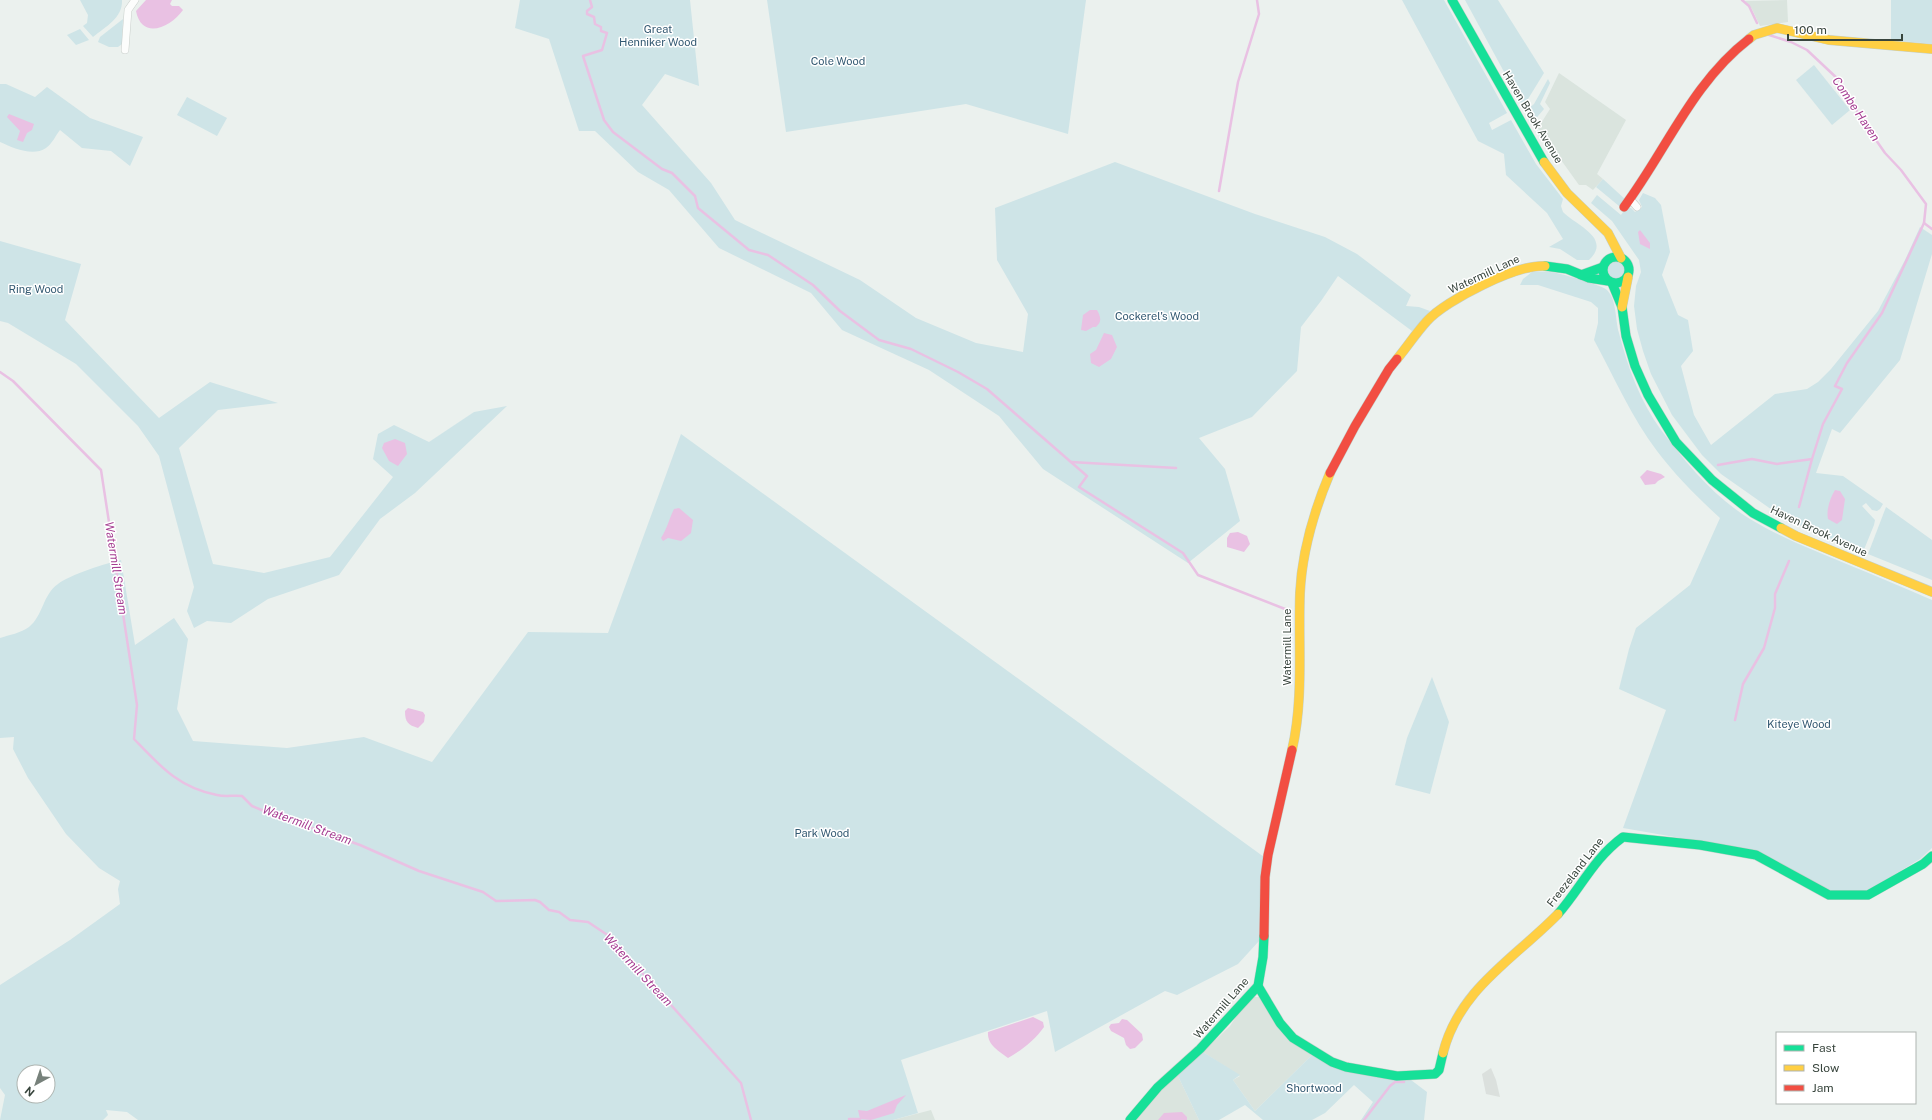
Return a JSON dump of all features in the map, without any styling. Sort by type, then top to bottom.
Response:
[{"type":"street","points":[[125,50],[128,10],[135,0]]},
{"type":"street","name":"Haven Brook Avenue","points":[[1452,0],[1544,162],[1571,197],[1608,233],[1621,258]]},
{"type":"street","points":[[1624,207],[1690,102],[1729,56],[1747,39],[1761,31],[1774,28],[1814,38],[1891,47],[1932,49]]},
{"type":"street","points":[[1630,199],[1637,207]]},
{"type":"street","points":[[1581,275],[1605,263],[1614,256],[1621,258],[1629,266],[1628,277],[1620,283],[1610,282],[1603,275],[1605,263],[1608,233]]},
{"type":"street","name":"Watermill Lane","points":[[1130,1120],[1158,1086],[1200,1050],[1258,986],[1263,957],[1265,877],[1268,855],[1295,738],[1299,702],[1300,591],[1304,559],[1313,520],[1322,492],[1334,463],[1389,369],[1428,320],[1455,299],[1520,269],[1536,265],[1551,266],[1589,278],[1610,282]]},
{"type":"street","name":"Haven Brook Avenue","points":[[1622,307],[1628,277]]},
{"type":"street","name":"Haven Brook Avenue","points":[[1610,282],[1622,307],[1626,336],[1635,366],[1648,395],[1676,442],[1712,480],[1753,512],[1796,536],[1932,592]]},
{"type":"street","name":"Freezeland Lane","points":[[1258,986],[1280,1023],[1293,1038],[1332,1062],[1346,1067],[1397,1076],[1435,1074],[1439,1070],[1452,1024],[1465,1004],[1559,913],[1601,856],[1613,843],[1623,837],[1700,845],[1756,855],[1829,895],[1868,895],[1923,864],[1932,856]]},
{"type":"shaded area","points":[[146,0],[172,0],[170,4],[172,6],[179,6],[183,10],[171,22],[164,26],[150,28],[144,26],[139,20],[136,11]]},
{"type":"shaded area","points":[[1787,0],[1788,22],[1760,26],[1752,9],[1745,1]]},
{"type":"shaded area","points":[[1559,73],[1626,120],[1597,174],[1603,179],[1593,190],[1586,185],[1579,185],[1538,128],[1550,109],[1545,102]]},
{"type":"shaded area","points":[[9,114],[34,124],[32,130],[27,133],[23,142],[17,140],[20,131],[7,117]]},
{"type":"shaded area","points":[[1640,230],[1650,243],[1650,249],[1640,244],[1638,232]]},
{"type":"shaded area","points":[[1090,310],[1097,310],[1100,321],[1096,327],[1086,331],[1081,330],[1083,315]]},
{"type":"shaded area","points":[[1104,333],[1112,335],[1117,347],[1111,359],[1099,367],[1091,363],[1090,354],[1096,350]]},
{"type":"shaded area","points":[[395,439],[405,443],[407,454],[398,466],[389,461],[382,448],[384,443]]},
{"type":"shaded area","points":[[1647,470],[1661,474],[1665,477],[1655,484],[1645,485],[1640,477]]},
{"type":"shaded area","points":[[1835,490],[1840,491],[1845,499],[1842,520],[1837,524],[1828,519],[1829,504]]},
{"type":"shaded area","points":[[679,508],[693,520],[691,533],[681,541],[668,538],[663,541],[661,538],[674,509]]},
{"type":"shaded area","points":[[1238,532],[1247,536],[1250,544],[1244,552],[1227,547],[1227,538],[1230,533]]},
{"type":"shaded area","points":[[408,708],[423,712],[425,715],[424,722],[418,728],[409,724],[406,720],[405,711]]},
{"type":"shaded area","points":[[1254,997],[1261,997],[1312,1055],[1255,1111],[1233,1080],[1240,1076],[1203,1052],[1230,1026],[1240,1011]]},
{"type":"shaded area","points":[[1033,1017],[1043,1022],[1044,1027],[1028,1044],[1008,1058],[997,1050],[989,1041],[988,1032]]},
{"type":"shaded area","points":[[1122,1019],[1127,1020],[1142,1034],[1143,1040],[1135,1048],[1130,1049],[1126,1045],[1124,1038],[1111,1031],[1109,1027],[1111,1024],[1119,1023]]},
{"type":"shaded area","points":[[1491,1068],[1496,1080],[1500,1097],[1486,1094],[1482,1074]]},
{"type":"shaded area","points":[[1177,1074],[1199,1120],[1134,1120]]},
{"type":"shaded area","points":[[906,1095],[897,1105],[894,1113],[871,1120],[860,1119],[858,1110],[867,1111]]},
{"type":"shaded area","points":[[931,1110],[935,1120],[893,1120]]},
{"type":"shaded area","points":[[1182,1112],[1187,1117],[1187,1120],[1158,1120],[1164,1113]]},
{"type":"green space","points":[[80,0],[122,0],[122,6],[120,12],[112,22],[93,37],[83,26],[87,23],[88,15]]},
{"type":"green space","name":"Cockerel's Wood","points":[[520,0],[690,0],[699,86],[665,74],[642,105],[711,183],[735,220],[860,280],[916,318],[976,343],[1023,352],[1028,314],[997,260],[995,208],[1115,162],[1255,214],[1325,237],[1357,254],[1411,295],[1406,306],[1419,307],[1430,311],[1412,331],[1338,276],[1301,327],[1297,371],[1252,417],[1199,438],[1225,469],[1240,521],[1188,563],[1043,469],[999,416],[929,370],[842,330],[811,293],[719,248],[669,190],[638,172],[595,131],[579,131],[549,39],[515,28]]},
{"type":"green space","name":"Cole Wood","points":[[767,0],[1086,0],[1068,134],[966,104],[786,132]]},
{"type":"green space","points":[[1402,0],[1444,0],[1507,113],[1489,123],[1492,130],[1511,120],[1536,164],[1563,199],[1561,206],[1563,212],[1590,233],[1595,239],[1597,245],[1595,252],[1589,260],[1577,260],[1560,249],[1549,247],[1563,239],[1547,213],[1506,175],[1504,154],[1478,141]]},
{"type":"green space","points":[[1465,0],[1498,0],[1544,73],[1528,99],[1522,105]]},
{"type":"green space","points":[[1891,0],[1932,0],[1932,44],[1891,40]]},
{"type":"green space","points":[[123,19],[122,44],[118,47],[109,47],[98,42],[100,37]]},
{"type":"green space","points":[[80,29],[89,40],[76,45],[67,35]]},
{"type":"green space","points":[[1814,65],[1850,110],[1832,125],[1796,80]]},
{"type":"green space","points":[[1548,79],[1550,83],[1540,104],[1544,109],[1533,122],[1526,111],[1534,104]]},
{"type":"green space","points":[[0,84],[6,84],[35,97],[47,87],[90,118],[143,137],[130,166],[111,151],[82,148],[60,130],[50,144],[41,151],[23,151],[0,142]]},
{"type":"green space","points":[[187,97],[227,118],[217,136],[177,115]]},
{"type":"green space","points":[[1603,179],[1626,200],[1619,206],[1596,187]]},
{"type":"green space","points":[[1643,193],[1655,198],[1661,205],[1670,252],[1662,275],[1678,315],[1688,320],[1693,351],[1681,366],[1694,415],[1711,445],[1775,394],[1807,389],[1818,382],[1831,369],[1878,311],[1905,260],[1920,227],[1932,235],[1932,254],[1900,360],[1840,433],[1832,429],[1816,473],[1843,476],[1883,504],[1877,511],[1872,510],[1866,503],[1862,506],[1875,520],[1863,552],[1799,525],[1775,512],[1721,474],[1702,455],[1672,415],[1651,374],[1637,329],[1634,306],[1636,286],[1641,272],[1639,260],[1612,221],[1591,203],[1597,195],[1621,215],[1626,208],[1631,208],[1635,212],[1642,207],[1639,200]]},
{"type":"green space","name":"Ring Wood","points":[[0,241],[81,264],[65,320],[159,418],[210,382],[278,403],[218,410],[179,448],[213,564],[264,573],[330,557],[393,477],[373,459],[378,434],[394,425],[429,442],[474,412],[507,406],[415,493],[380,519],[339,575],[268,599],[231,623],[207,621],[194,628],[187,611],[194,587],[159,456],[138,426],[76,364],[8,323],[0,321]]},
{"type":"green space","points":[[1616,260],[1623,263],[1626,270],[1623,277],[1616,280],[1609,277],[1606,270],[1609,263]]},
{"type":"green space","name":"Kiteye Wood","points":[[1532,272],[1561,274],[1607,290],[1613,299],[1618,328],[1626,359],[1647,408],[1680,455],[1701,479],[1724,500],[1750,519],[1786,538],[1932,600],[1932,848],[1920,859],[1868,891],[1830,890],[1755,851],[1623,828],[1666,710],[1619,689],[1629,649],[1636,628],[1690,585],[1720,518],[1687,486],[1664,460],[1639,425],[1594,340],[1598,323],[1598,308],[1591,302],[1538,285],[1520,285],[1523,279]]},
{"type":"green space","name":"Park Wood","points":[[681,434],[1264,857],[1259,941],[1238,964],[1177,995],[1165,991],[1055,1052],[1047,1011],[901,1060],[918,1113],[893,1120],[138,1120],[127,1112],[106,1110],[108,1115],[103,1120],[0,1120],[5,1095],[0,1088],[0,985],[70,940],[120,904],[118,889],[120,881],[99,868],[66,834],[28,778],[13,749],[14,737],[0,738],[0,638],[29,627],[34,622],[53,588],[79,573],[121,560],[135,645],[174,618],[188,639],[177,709],[193,741],[287,748],[364,737],[432,762],[528,632],[608,633]]},
{"type":"green space","points":[[1886,507],[1932,540],[1932,580],[1868,554]]},
{"type":"green space","points":[[1432,677],[1449,722],[1430,794],[1395,785],[1407,738]]},
{"type":"green space","name":"Shortwood","points":[[1203,1052],[1240,1075],[1233,1080],[1255,1111],[1312,1055],[1392,1080],[1411,1080],[1427,1092],[1424,1120],[1361,1120],[1373,1102],[1354,1085],[1325,1113],[1312,1120],[1263,1120],[1245,1105],[1219,1120],[1199,1120],[1177,1074]]},
{"type":"waterway","points":[[590,0],[592,7],[587,11],[587,14],[594,17],[595,24],[601,27],[601,31],[607,33],[602,50],[583,56],[604,120],[613,132],[662,169],[672,173],[695,196],[698,208],[749,250],[768,255],[813,285],[840,311],[879,340],[911,349],[958,372],[987,389],[1087,476],[1079,487],[1183,553],[1198,575],[1285,609]]},
{"type":"waterway","points":[[1219,191],[1238,82],[1259,14],[1257,0]]},
{"type":"waterway","name":"Combe Haven","points":[[1742,0],[1749,6],[1757,23]]},
{"type":"waterway","name":"Combe Haven","points":[[1766,34],[1791,42],[1807,50],[1840,81],[1862,120],[1885,153],[1901,170],[1926,204],[1924,223],[1932,229]]},
{"type":"waterway","points":[[1718,465],[1752,459],[1777,464],[1812,459],[1823,424],[1842,389],[1835,386],[1847,363],[1882,313],[1924,223]]},
{"type":"waterway","name":"Watermill Stream","points":[[0,372],[13,381],[101,470],[137,705],[134,739],[162,767],[181,781],[204,792],[220,796],[242,796],[252,806],[264,811],[360,845],[419,871],[483,892],[496,901],[535,900],[540,902],[549,910],[559,912],[570,920],[588,922],[609,936],[741,1083],[751,1120]]},
{"type":"waterway","points":[[1799,507],[1812,459]]},
{"type":"waterway","points":[[1071,462],[1176,468]]},
{"type":"waterway","points":[[1735,720],[1743,684],[1764,648],[1775,608],[1775,594],[1789,561]]},
{"type":"waterway","points":[[1364,1120],[1390,1086],[1395,1082],[1404,1082]]},
{"type":"waterway","points":[[849,1119],[860,1119]]},
{"type":"traffic: fast","points":[[1452,0],[1544,162]]},
{"type":"traffic: fast","points":[[1616,257],[1626,260],[1629,270],[1626,280],[1616,283],[1606,280],[1603,270],[1606,260],[1616,257]]},
{"type":"traffic: fast","points":[[1545,266],[1567,269],[1589,278],[1608,281]]},
{"type":"traffic: fast","points":[[1581,275],[1603,267]]},
{"type":"traffic: fast","points":[[1612,283],[1622,307],[1626,336],[1635,366],[1648,395],[1676,442],[1712,480],[1753,513],[1781,528]]},
{"type":"traffic: fast","points":[[1558,914],[1595,864],[1623,837],[1700,845],[1756,855],[1829,895],[1868,895],[1923,864],[1932,856]]},
{"type":"traffic: fast","points":[[1130,1120],[1158,1087],[1200,1049],[1258,986],[1263,957],[1264,936]]},
{"type":"traffic: fast","points":[[1258,986],[1280,1023],[1293,1038],[1332,1062],[1346,1067],[1397,1076],[1435,1074],[1439,1070],[1443,1053]]},
{"type":"traffic: slow","points":[[1749,39],[1754,35],[1777,28],[1829,40],[1932,49]]},
{"type":"traffic: slow","points":[[1544,162],[1567,193],[1608,233],[1621,258]]},
{"type":"traffic: slow","points":[[1397,359],[1427,321],[1450,303],[1500,277],[1533,267],[1545,266]]},
{"type":"traffic: slow","points":[[1622,307],[1628,277]]},
{"type":"traffic: slow","points":[[1292,750],[1298,711],[1300,672],[1300,593],[1303,562],[1314,517],[1330,473]]},
{"type":"traffic: slow","points":[[1781,528],[1796,536],[1932,592]]},
{"type":"traffic: slow","points":[[1443,1053],[1451,1030],[1475,993],[1490,976],[1558,914]]},
{"type":"traffic: jam","points":[[1624,207],[1639,186],[1695,97],[1711,76],[1749,39]]},
{"type":"traffic: jam","points":[[1330,473],[1355,426],[1389,369],[1397,359]]},
{"type":"traffic: jam","points":[[1264,936],[1265,877],[1268,855],[1292,750]]},
{"type":"park label","name":"Great Henniker Wood","points":[[658,35]]}]
